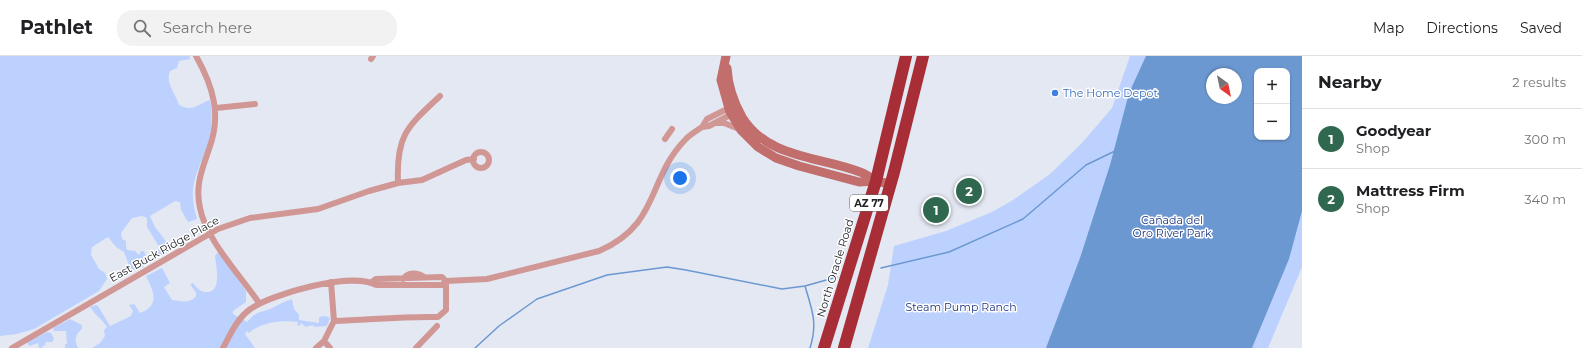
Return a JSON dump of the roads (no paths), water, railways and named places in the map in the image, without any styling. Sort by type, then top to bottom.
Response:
[{"type":"highway","name":"North Oracle Road","points":[[824,348],[876,182],[906,56]]},
{"type":"highway","name":"AZ 77","points":[[844,348],[890,184],[923,56]]},
{"type":"street","points":[[196,56],[210,85],[216,108],[213,137],[202,166],[198,186],[200,209],[209,233],[259,303]]},
{"type":"street","points":[[726,56],[728,78],[734,109],[742,130],[758,147],[776,158],[799,166],[859,182],[890,184]]},
{"type":"street","points":[[398,183],[399,150],[403,137],[412,124],[440,96]]},
{"type":"street","points":[[216,108],[255,104]]},
{"type":"street","points":[[372,282],[376,279],[403,278],[442,278],[446,281],[487,279],[599,251],[610,246],[632,230],[642,218],[675,151],[686,138],[702,127],[714,123],[734,109]]},
{"type":"street","points":[[702,127],[707,120],[734,109]]},
{"type":"street","points":[[734,109],[762,140],[779,149],[862,172],[876,182]]},
{"type":"street","points":[[714,123],[724,123],[742,130]]},
{"type":"street","points":[[665,139],[672,130]]},
{"type":"street","name":"East Buck Ridge Place","points":[[12,348],[209,233],[250,218],[318,209],[369,191],[398,183],[422,180],[466,160],[474,159]]},
{"type":"street","points":[[223,348],[240,319],[249,310],[259,303],[296,290],[331,282],[372,282],[376,285],[442,285],[446,281]]},
{"type":"street","points":[[334,321],[393,319],[410,316],[438,317],[446,310],[446,281]]},
{"type":"street","points":[[316,348],[324,342],[334,321],[331,282]]},
{"type":"street","points":[[416,348],[437,326]]},
{"type":"street","points":[[324,342],[330,348]]},
{"type":"waterway","points":[[881,268],[949,252],[1023,219],[1086,165],[1115,151]]},
{"type":"waterway","points":[[475,348],[499,326],[537,299],[607,275],[667,267],[782,289],[805,286],[837,277]]},
{"type":"waterway","points":[[805,286],[812,310],[814,324],[810,348]]},
{"type":"place","name":"The Home Depot","points":[[1055,93]]},
{"type":"place","name":"Mattress Firm","points":[[969,191]]},
{"type":"place","name":"Goodyear","points":[[936,210]]},
{"type":"park label","name":"Cañada del Oro River Park","points":[[1172,226]]},
{"type":"park label","name":"Steam Pump Ranch","points":[[961,307]]}]
